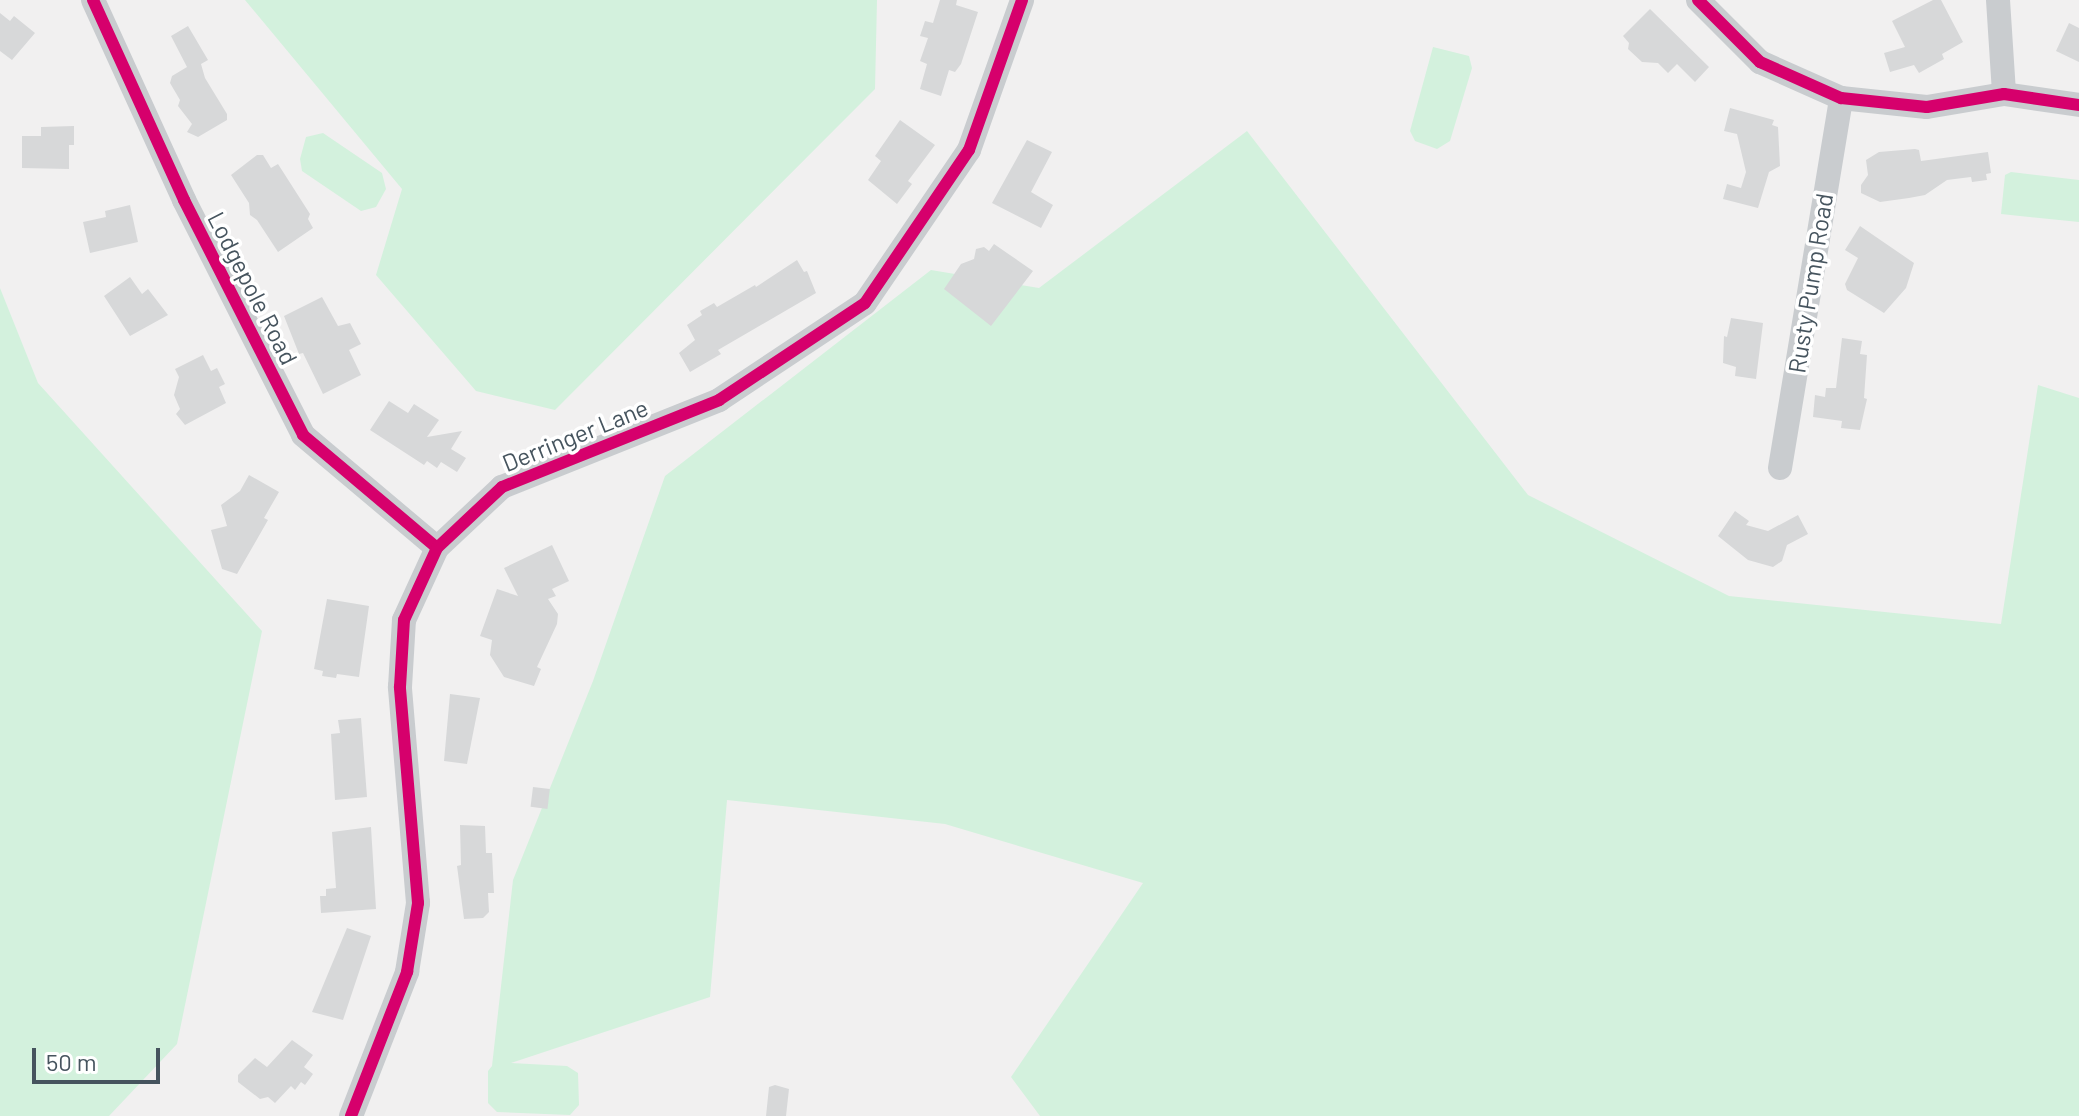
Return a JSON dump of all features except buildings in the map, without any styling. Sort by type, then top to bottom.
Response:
[{"type":"street","name":"Lodgepole Road","points":[[93,0],[184,200],[303,435],[437,548]]},
{"type":"street","name":"Derringer Lane","points":[[351,1116],[407,972],[418,903],[400,687],[404,620],[437,548],[502,487],[719,400],[865,303],[969,150],[1022,0]]},
{"type":"street","points":[[1698,0],[1760,62],[1841,98],[1927,107],[2004,94],[2079,105]]},
{"type":"street","points":[[1998,0],[2004,94]]},
{"type":"street","name":"Rusty Pump Road","points":[[1780,468],[1841,98]]},
{"type":"green space","points":[[245,0],[877,0],[875,89],[555,410],[476,391],[376,275],[402,189]]},
{"type":"green space","points":[[1433,47],[1469,56],[1472,68],[1450,141],[1437,149],[1415,141],[1410,131]]},
{"type":"green space","points":[[1247,131],[1528,495],[1729,596],[2001,624],[2038,385],[2079,398],[2079,1116],[1040,1116],[1011,1077],[1143,883],[945,824],[727,800],[710,997],[511,1063],[567,1066],[578,1073],[579,1105],[570,1115],[497,1112],[488,1103],[488,1071],[492,1066],[513,880],[593,681],[665,476],[931,270],[1039,288]]},
{"type":"green space","points":[[323,133],[382,173],[386,189],[376,207],[361,211],[302,171],[300,159],[306,137]]},
{"type":"green space","points":[[2011,172],[2079,180],[2079,222],[2001,214],[2005,175]]},
{"type":"green space","points":[[0,288],[38,383],[262,631],[177,1044],[109,1116],[0,1116]]},
{"type":"cycle path","points":[[93,0],[184,200],[303,435],[437,548]]},
{"type":"cycle path","points":[[351,1116],[407,972],[418,903],[400,687],[404,620],[437,548],[502,487],[719,400],[865,303],[969,150],[1022,0]]},
{"type":"cycle path","points":[[1698,0],[1760,62],[1841,98],[1927,107],[2004,94],[2079,105]]}]
